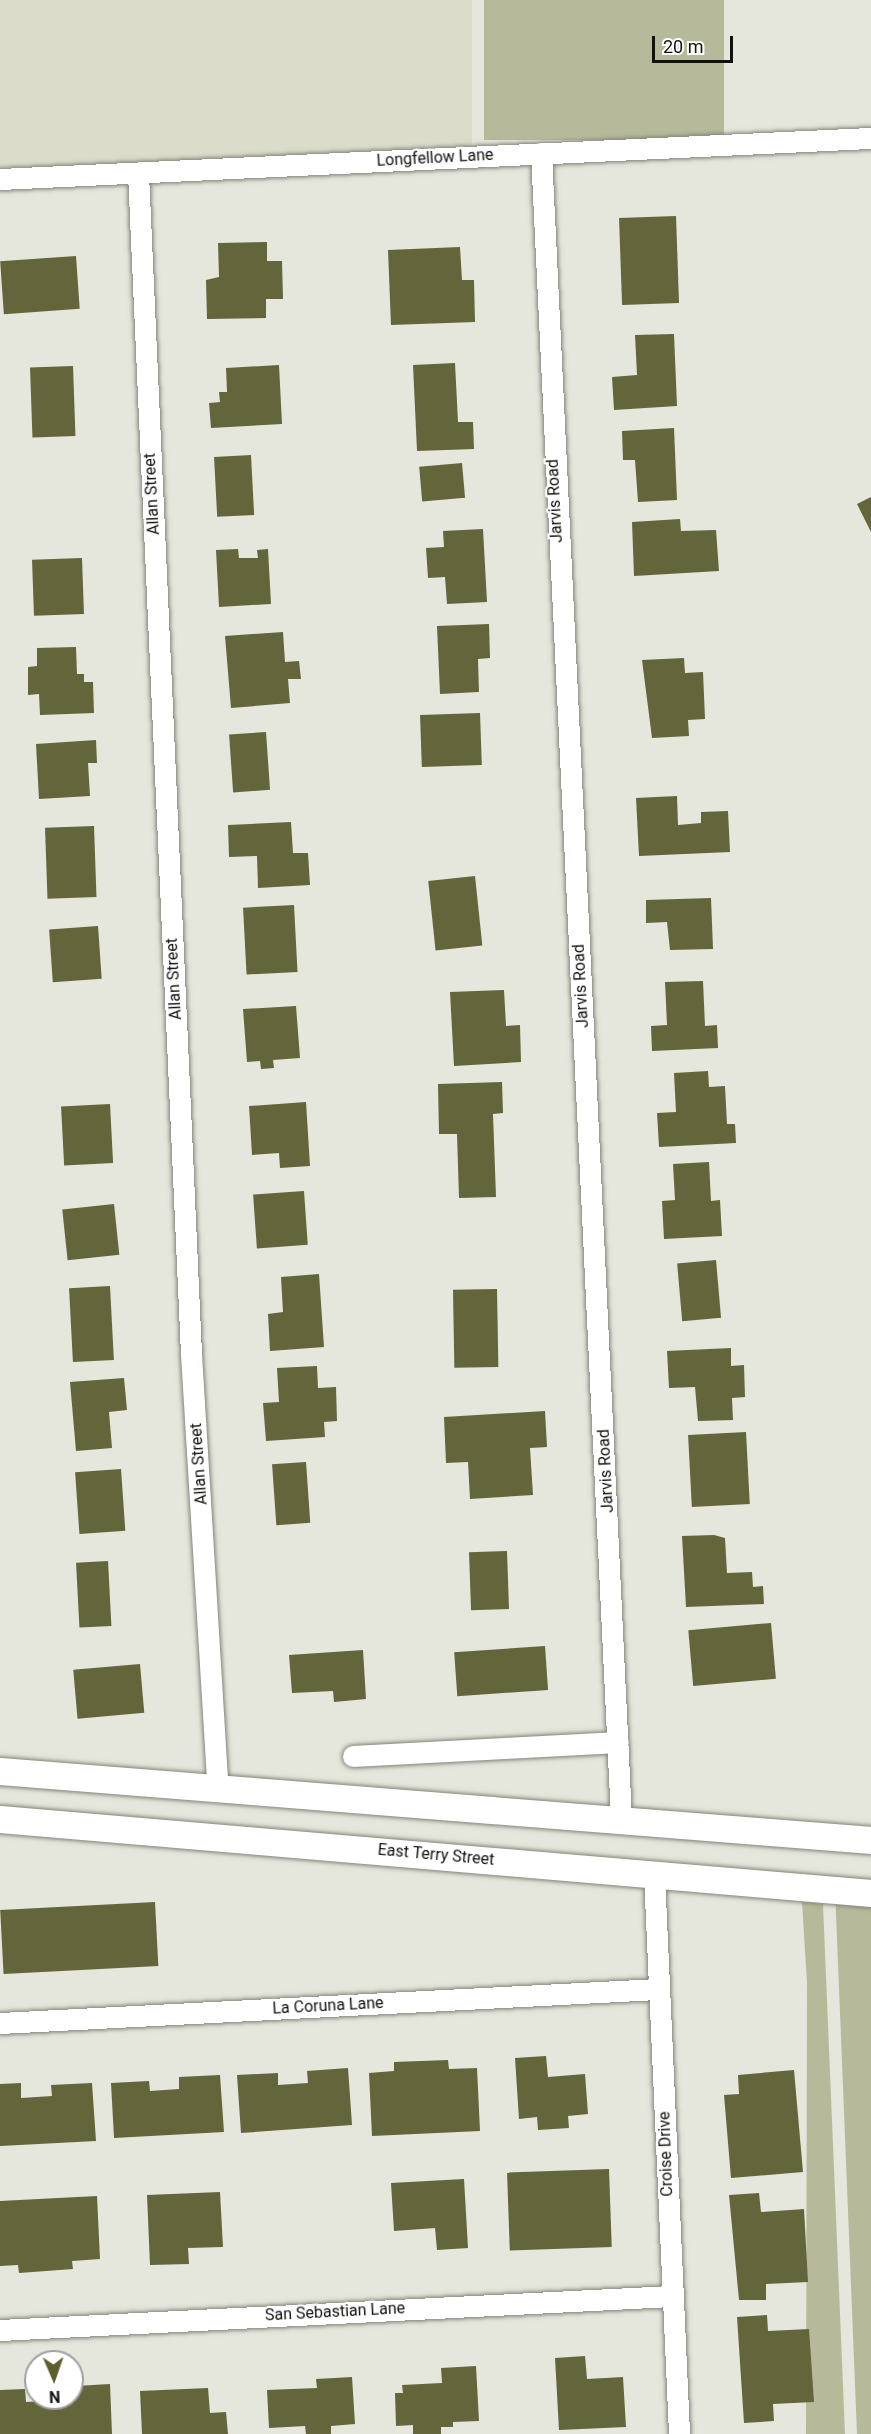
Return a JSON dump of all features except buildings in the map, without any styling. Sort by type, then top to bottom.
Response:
[{"type":"street","name":"Longfellow Lane","points":[[0,179],[871,138]]},
{"type":"street","name":"Jarvis Road","points":[[541,153],[621,1819]]},
{"type":"street","name":"Allan Street","points":[[138,173],[190,1330],[217,1785]]},
{"type":"street","points":[[353,1756],[618,1742]]},
{"type":"street","points":[[0,1771],[217,1785],[871,1840]]},
{"type":"street","name":"East Terry Street","points":[[0,1819],[871,1893]]},
{"type":"street","name":"Croise Drive","points":[[654,1874],[657,1989],[679,2434]]},
{"type":"street","name":"La Coruna Lane","points":[[0,2023],[657,1989]]},
{"type":"street","name":"San Sebastian Lane","points":[[0,2330],[671,2296]]},
{"type":"shaded area","points":[[0,0],[472,0],[472,167],[0,167]]},
{"type":"green space","points":[[484,0],[724,0],[724,140],[484,140]]},
{"type":"green space","points":[[835,1889],[871,1893],[871,2434],[857,2434]]},
{"type":"green space","points":[[802,1902],[823,1904],[845,2434],[806,2434],[807,1983]]}]
